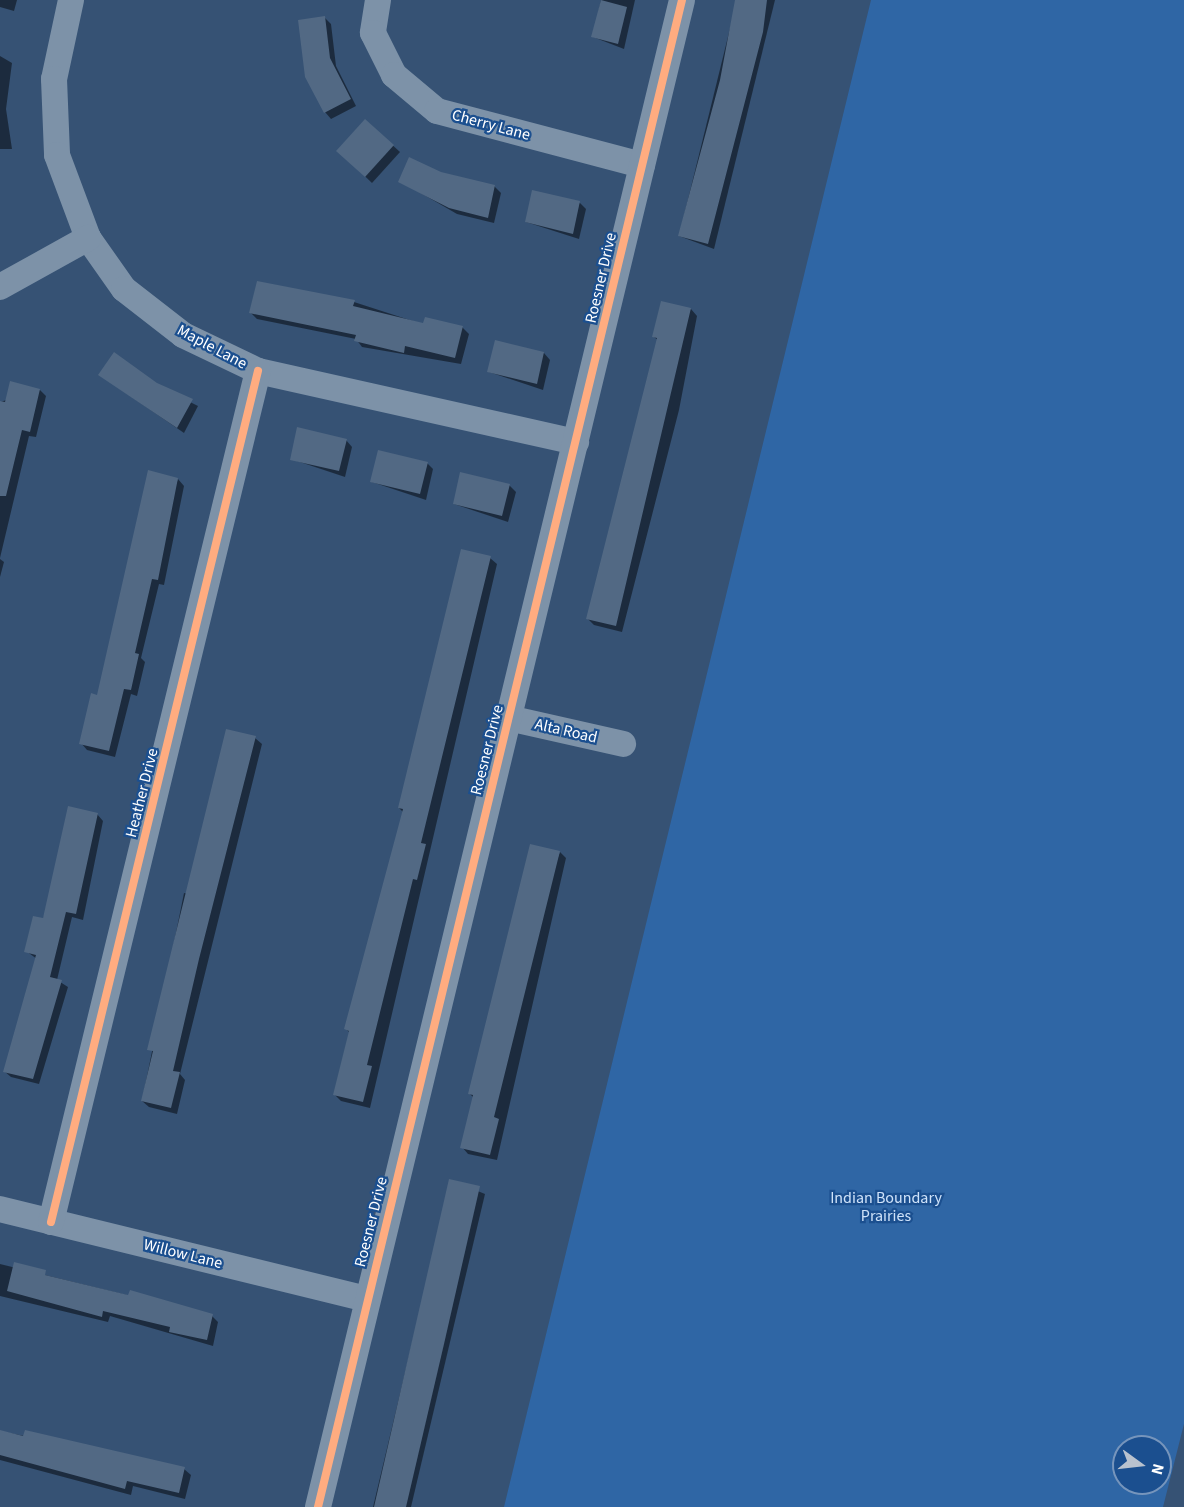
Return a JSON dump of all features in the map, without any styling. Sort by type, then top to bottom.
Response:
[{"type":"street","name":"Maple Lane","points":[[71,0],[54,79],[57,154],[88,238],[124,289],[183,335],[258,371],[576,442]]},
{"type":"street","name":"Cherry Lane","points":[[378,0],[373,33],[394,75],[436,111],[642,165]]},
{"type":"street","name":"Roesner Drive","points":[[318,1507],[366,1299],[682,0]]},
{"type":"street","points":[[0,287],[88,238]]},
{"type":"street","name":"Heather Drive","points":[[51,1222],[258,371]]},
{"type":"street","name":"Alta Road","points":[[508,718],[623,744]]},
{"type":"street","name":"Willow Lane","points":[[0,1209],[366,1299]]},
{"type":"green space","name":"Indian Boundary Prairies","points":[[871,0],[1184,0],[1184,1424],[1172,1471],[1172,1435],[1112,1435],[1112,1495],[1166,1495],[1163,1507],[504,1507]]},
{"type":"building","points":[[601,0],[627,7],[618,44],[591,37]]},
{"type":"building","points":[[735,0],[767,0],[763,32],[708,244],[678,236],[720,80]]},
{"type":"building","points":[[325,16],[330,58],[351,99],[324,113],[305,77],[298,20]]},
{"type":"building","points":[[365,119],[394,145],[365,177],[336,151]]},
{"type":"building","points":[[409,157],[441,172],[495,185],[488,218],[449,208],[398,182]]},
{"type":"building","points":[[532,190],[580,201],[573,234],[525,222]]},
{"type":"building","points":[[257,281],[355,300],[353,306],[423,323],[425,317],[463,326],[455,358],[405,346],[404,353],[354,341],[356,335],[249,313]]},
{"type":"building","points":[[661,301],[691,308],[616,626],[586,619],[657,338],[652,337]]},
{"type":"building","points":[[495,340],[544,352],[537,384],[487,372]]},
{"type":"building","points":[[114,352],[157,383],[193,399],[177,428],[98,375]]},
{"type":"building","points":[[10,381],[40,389],[30,432],[22,430],[6,496],[0,496],[0,401],[5,402]]},
{"type":"building","points":[[297,427],[347,439],[339,471],[290,460]]},
{"type":"building","points":[[378,450],[428,462],[420,494],[370,482]]},
{"type":"building","points":[[148,470],[178,478],[158,580],[152,579],[135,653],[139,654],[131,690],[124,689],[109,751],[79,744],[91,693],[97,695]]},
{"type":"building","points":[[460,472],[510,484],[502,516],[453,504]]},
{"type":"building","points":[[461,549],[491,556],[421,843],[426,844],[417,880],[413,879],[367,1065],[372,1066],[363,1102],[333,1095],[349,1031],[344,1029],[403,809],[398,808]]},
{"type":"building","points":[[226,729],[256,736],[173,1071],[180,1072],[171,1108],[141,1101],[153,1051],[147,1050]]},
{"type":"building","points":[[68,806],[98,813],[76,914],[66,912],[50,977],[62,980],[33,1079],[3,1072],[36,955],[24,952],[33,916],[43,918]]},
{"type":"building","points":[[530,844],[560,851],[494,1117],[499,1119],[490,1155],[460,1148],[473,1095],[468,1094]]},
{"type":"building","points":[[449,1179],[480,1186],[444,1344],[406,1507],[374,1507]]},
{"type":"building","points":[[14,1262],[46,1270],[45,1275],[128,1295],[130,1290],[213,1314],[207,1340],[169,1332],[170,1327],[103,1311],[102,1317],[7,1291]]},
{"type":"building","points":[[0,1430],[23,1436],[25,1430],[185,1467],[179,1493],[127,1481],[125,1489],[0,1455]]},
{"type":"cycle path","points":[[318,1507],[682,0]]},
{"type":"cycle path","points":[[51,1222],[258,371]]}]
